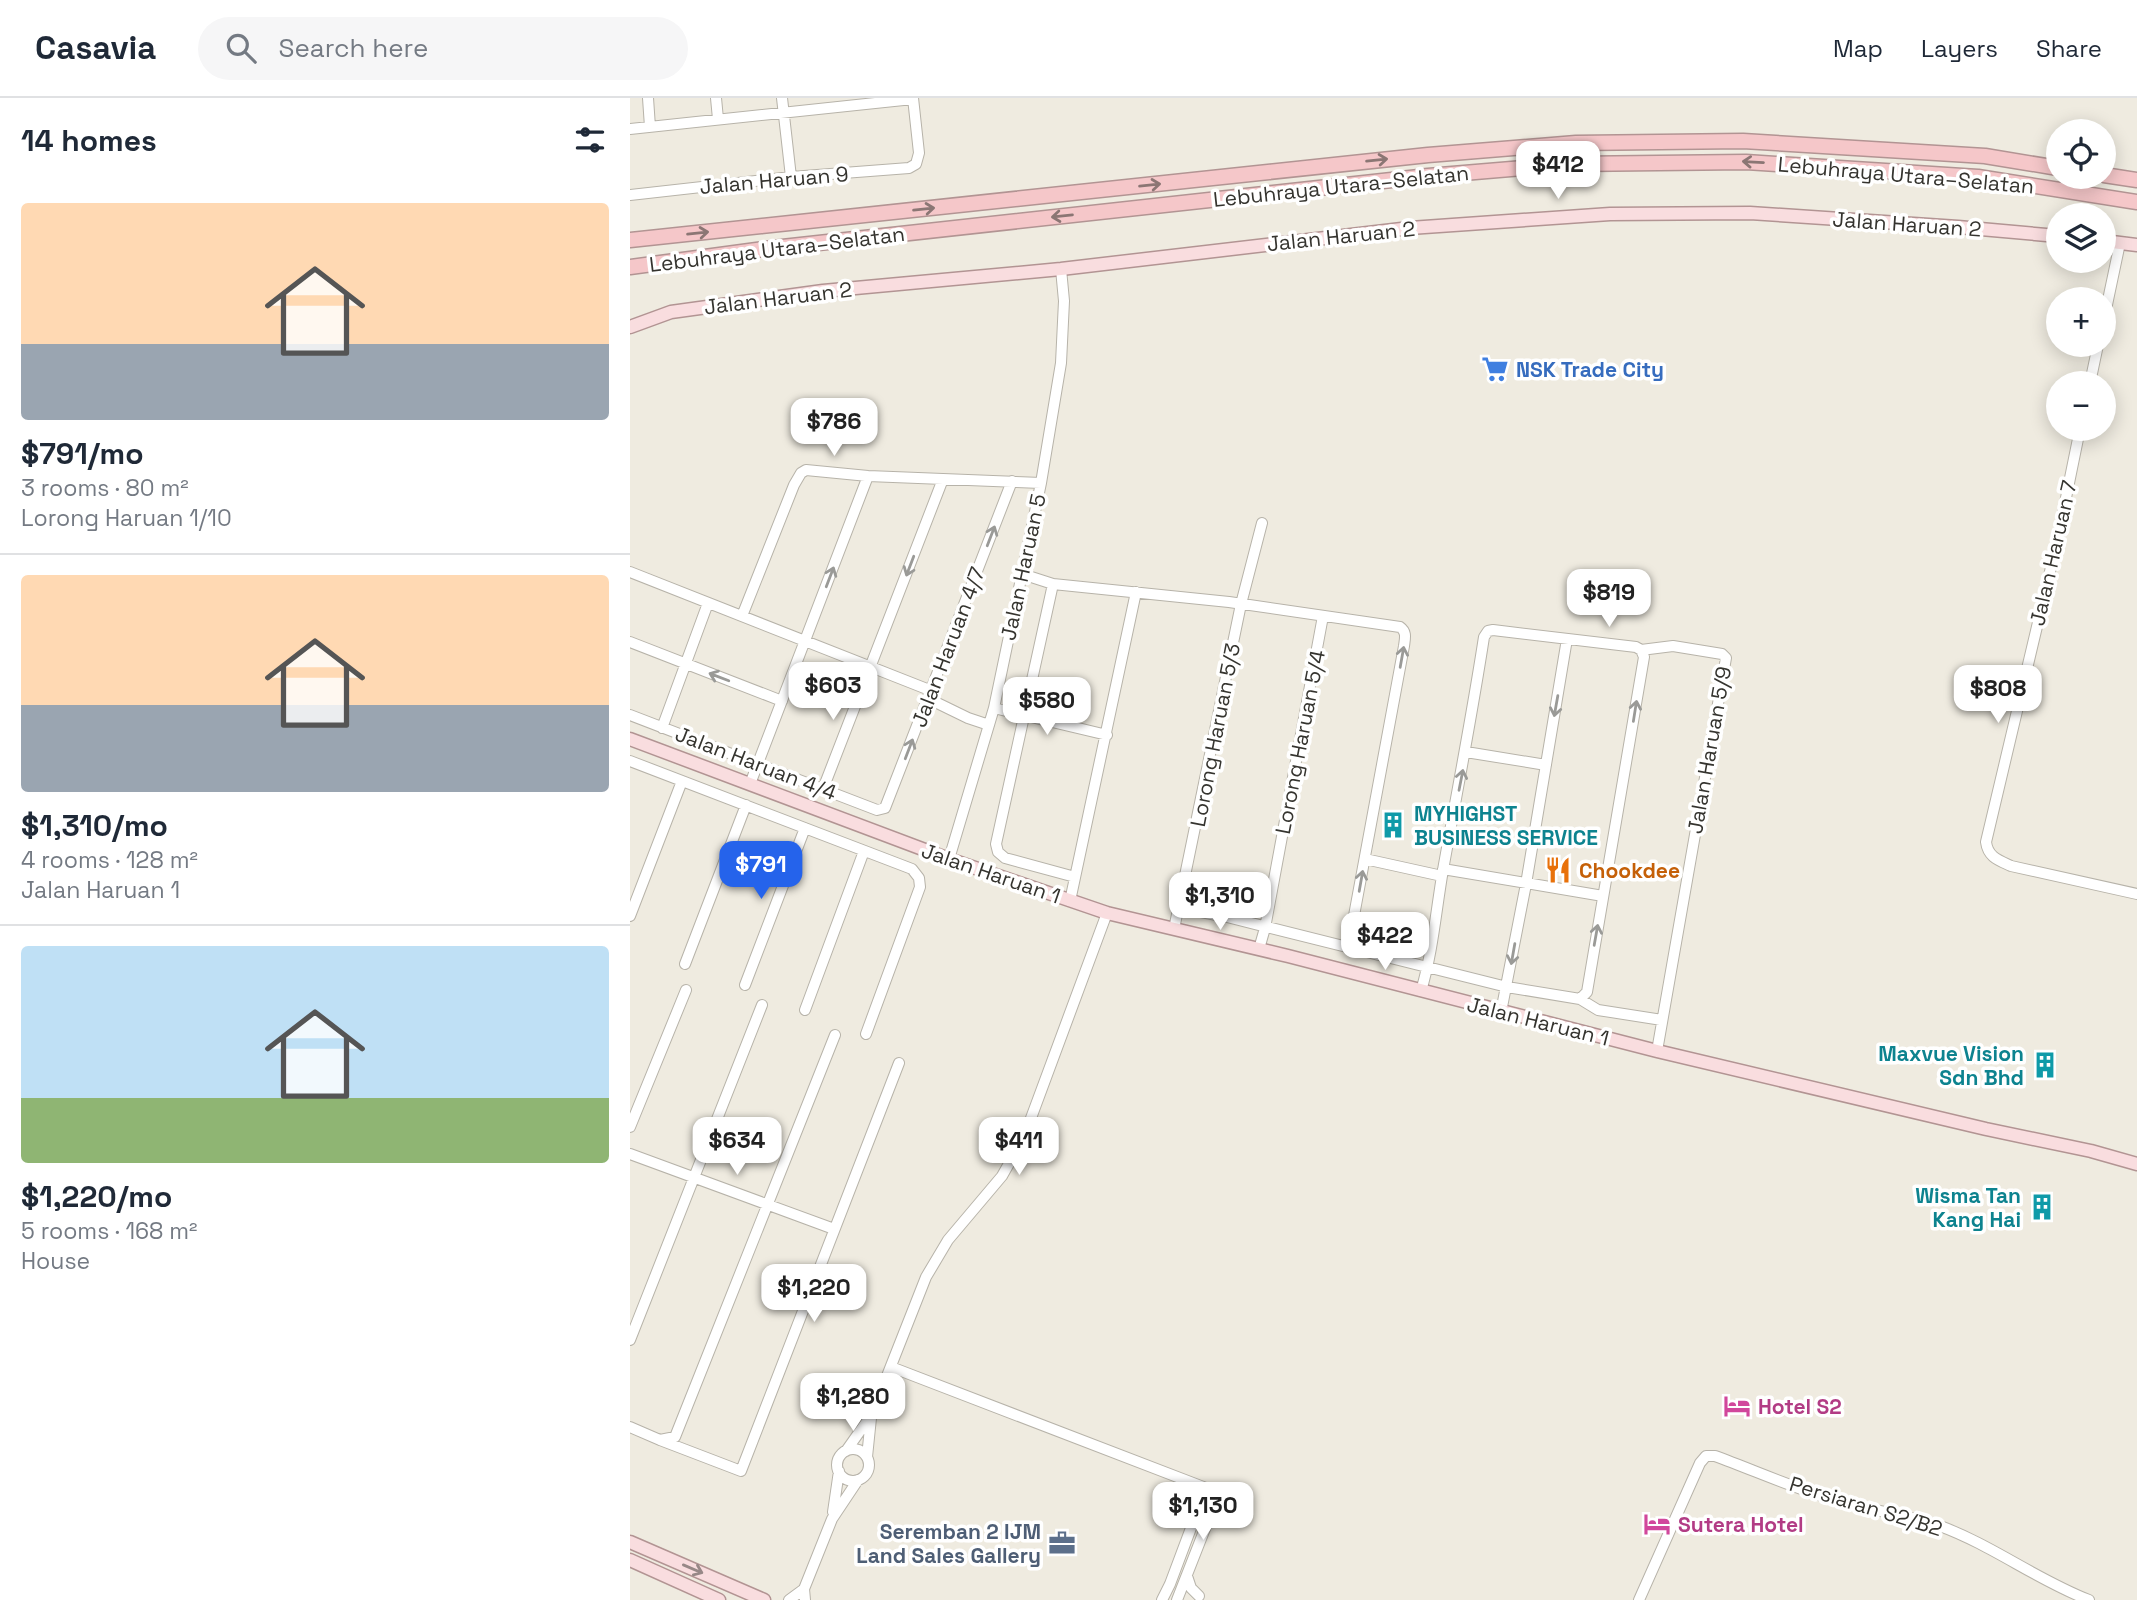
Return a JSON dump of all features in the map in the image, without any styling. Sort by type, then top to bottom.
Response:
[{"type":"highway","name":"Lebuhraya Utara–Selatan","points":[[630,240],[1415,156],[1576,143],[1744,141],[1985,156],[2046,166]]},
{"type":"highway","name":"Lebuhraya Utara–Selatan","points":[[630,267],[1428,176],[1571,164],[1745,162],[1800,165],[1978,177],[2137,202]]},
{"type":"highway","points":[[2116,177],[2137,180]]},
{"type":"main road","name":"Jalan Haruan 2","points":[[630,327],[671,312],[823,291],[1061,269],[1397,229],[1610,214],[1750,213],[2046,235]]},
{"type":"main road","points":[[2116,242],[2137,245]]},
{"type":"main road","name":"Jalan Haruan 1","points":[[630,739],[949,859],[1107,913],[1657,1051],[1986,1129],[2091,1151],[2137,1164]]},
{"type":"main road","points":[[630,1542],[764,1600]]},
{"type":"main road","points":[[630,1560],[719,1600]]},
{"type":"street","points":[[648,98],[650,127]]},
{"type":"street","points":[[716,98],[718,119]]},
{"type":"street","points":[[782,98],[791,177]]},
{"type":"street","points":[[630,129],[848,102],[913,99]]},
{"type":"street","name":"Jalan Haruan 9","points":[[630,195],[791,177],[909,168],[916,163],[919,153],[913,99]]},
{"type":"street","points":[[2111,287],[2120,243]]},
{"type":"street","name":"Jalan Haruan 5","points":[[949,859],[994,708],[1041,483],[1060,363],[1064,301],[1061,269]]},
{"type":"street","name":"Jalan Haruan 7","points":[[2078,441],[2057,542],[1986,842],[1987,850],[1993,858],[2011,866],[2137,894]]},
{"type":"street","points":[[742,616],[801,473],[811,470],[868,476],[1041,483]]},
{"type":"street","points":[[750,784],[868,476]]},
{"type":"street","points":[[823,789],[943,479]]},
{"type":"street","name":"Jalan Haruan 4/7","points":[[881,810],[888,804],[1012,481]]},
{"type":"street","name":"Lorong Haruan 5/3","points":[[1174,929],[1241,604],[1262,523]]},
{"type":"street","points":[[630,572],[872,666],[989,725]]},
{"type":"street","points":[[1022,575],[1053,584],[1241,604],[1404,629],[1404,646],[1348,948]]},
{"type":"street","points":[[1053,584],[996,844],[998,852],[1005,858],[1075,877]]},
{"type":"street","points":[[1070,901],[1136,592]]},
{"type":"street","points":[[662,728],[708,603]]},
{"type":"street","name":"Lorong Haruan 5/4","points":[[1259,949],[1323,616]]},
{"type":"street","points":[[1421,991],[1428,968],[1484,637],[1488,631],[1493,630],[1636,647],[1644,657],[1587,992],[1580,999]]},
{"type":"street","points":[[1501,1012],[1526,884],[1567,639]]},
{"type":"street","points":[[630,642],[782,701]]},
{"type":"street","name":"Jalan Haruan 5/9","points":[[1641,650],[1673,646],[1724,655],[1657,1051]]},
{"type":"street","points":[[994,708],[1107,735]]},
{"type":"street","name":"Jalan Haruan 4/4","points":[[630,715],[881,810]]},
{"type":"street","points":[[1466,752],[1546,765]]},
{"type":"street","points":[[630,761],[912,869],[919,878],[920,887],[866,1034]]},
{"type":"street","points":[[630,916],[682,781]]},
{"type":"street","points":[[685,964],[746,805]]},
{"type":"street","points":[[746,985],[805,828]]},
{"type":"street","points":[[805,1010],[864,851]]},
{"type":"street","points":[[1365,859],[1603,896]]},
{"type":"street","points":[[1180,908],[1507,987],[1580,999],[1598,1010],[1662,1020]]},
{"type":"street","points":[[789,1600],[804,1595],[832,1519],[838,1462],[872,1414],[926,1277],[937,1256],[1002,1176],[1024,1137],[1107,913]]},
{"type":"street","points":[[630,1127],[686,990]]},
{"type":"street","points":[[630,1340],[762,1005]]},
{"type":"street","points":[[660,1440],[675,1437],[835,1035]]},
{"type":"street","points":[[630,1427],[741,1471],[899,1063]]},
{"type":"street","points":[[630,1154],[834,1229]]},
{"type":"street","points":[[891,1367],[1219,1493],[1182,1589],[1169,1599]]},
{"type":"street","points":[[832,1519],[858,1480],[869,1470],[867,1457],[872,1414]]},
{"type":"street","points":[[846,1451],[859,1451],[867,1457]]},
{"type":"street","name":"Persiaran S2/B2","points":[[1639,1600],[1700,1463],[1706,1456],[1715,1456],[1838,1501],[1942,1527],[2041,1579],[2089,1600]]},
{"type":"street","points":[[839,1471],[849,1480],[858,1480]]},
{"type":"street","points":[[1169,1599],[1170,1584],[1206,1488]]},
{"type":"street","points":[[1187,1575],[1191,1588],[1199,1596]]},
{"type":"street","points":[[1170,1584],[1182,1589]]},
{"type":"place","name":"NSK Trade City","points":[[1495,369]]},
{"type":"place","name":"MYHIGHST BUSINESS SERVICE","points":[[1393,825]]},
{"type":"place","name":"Chookdee","points":[[1558,870]]},
{"type":"place","name":"Maxvue Vision Sdn Bhd","points":[[2045,1065]]},
{"type":"place","name":"Wisma Tan Kang Hai","points":[[2042,1207]]},
{"type":"place","name":"Hotel S2","points":[[1737,1406]]},
{"type":"place","name":"Sutera Hotel","points":[[1657,1524]]},
{"type":"place","name":"Seremban 2 IJM Land Sales Gallery","points":[[1062,1543]]}]
